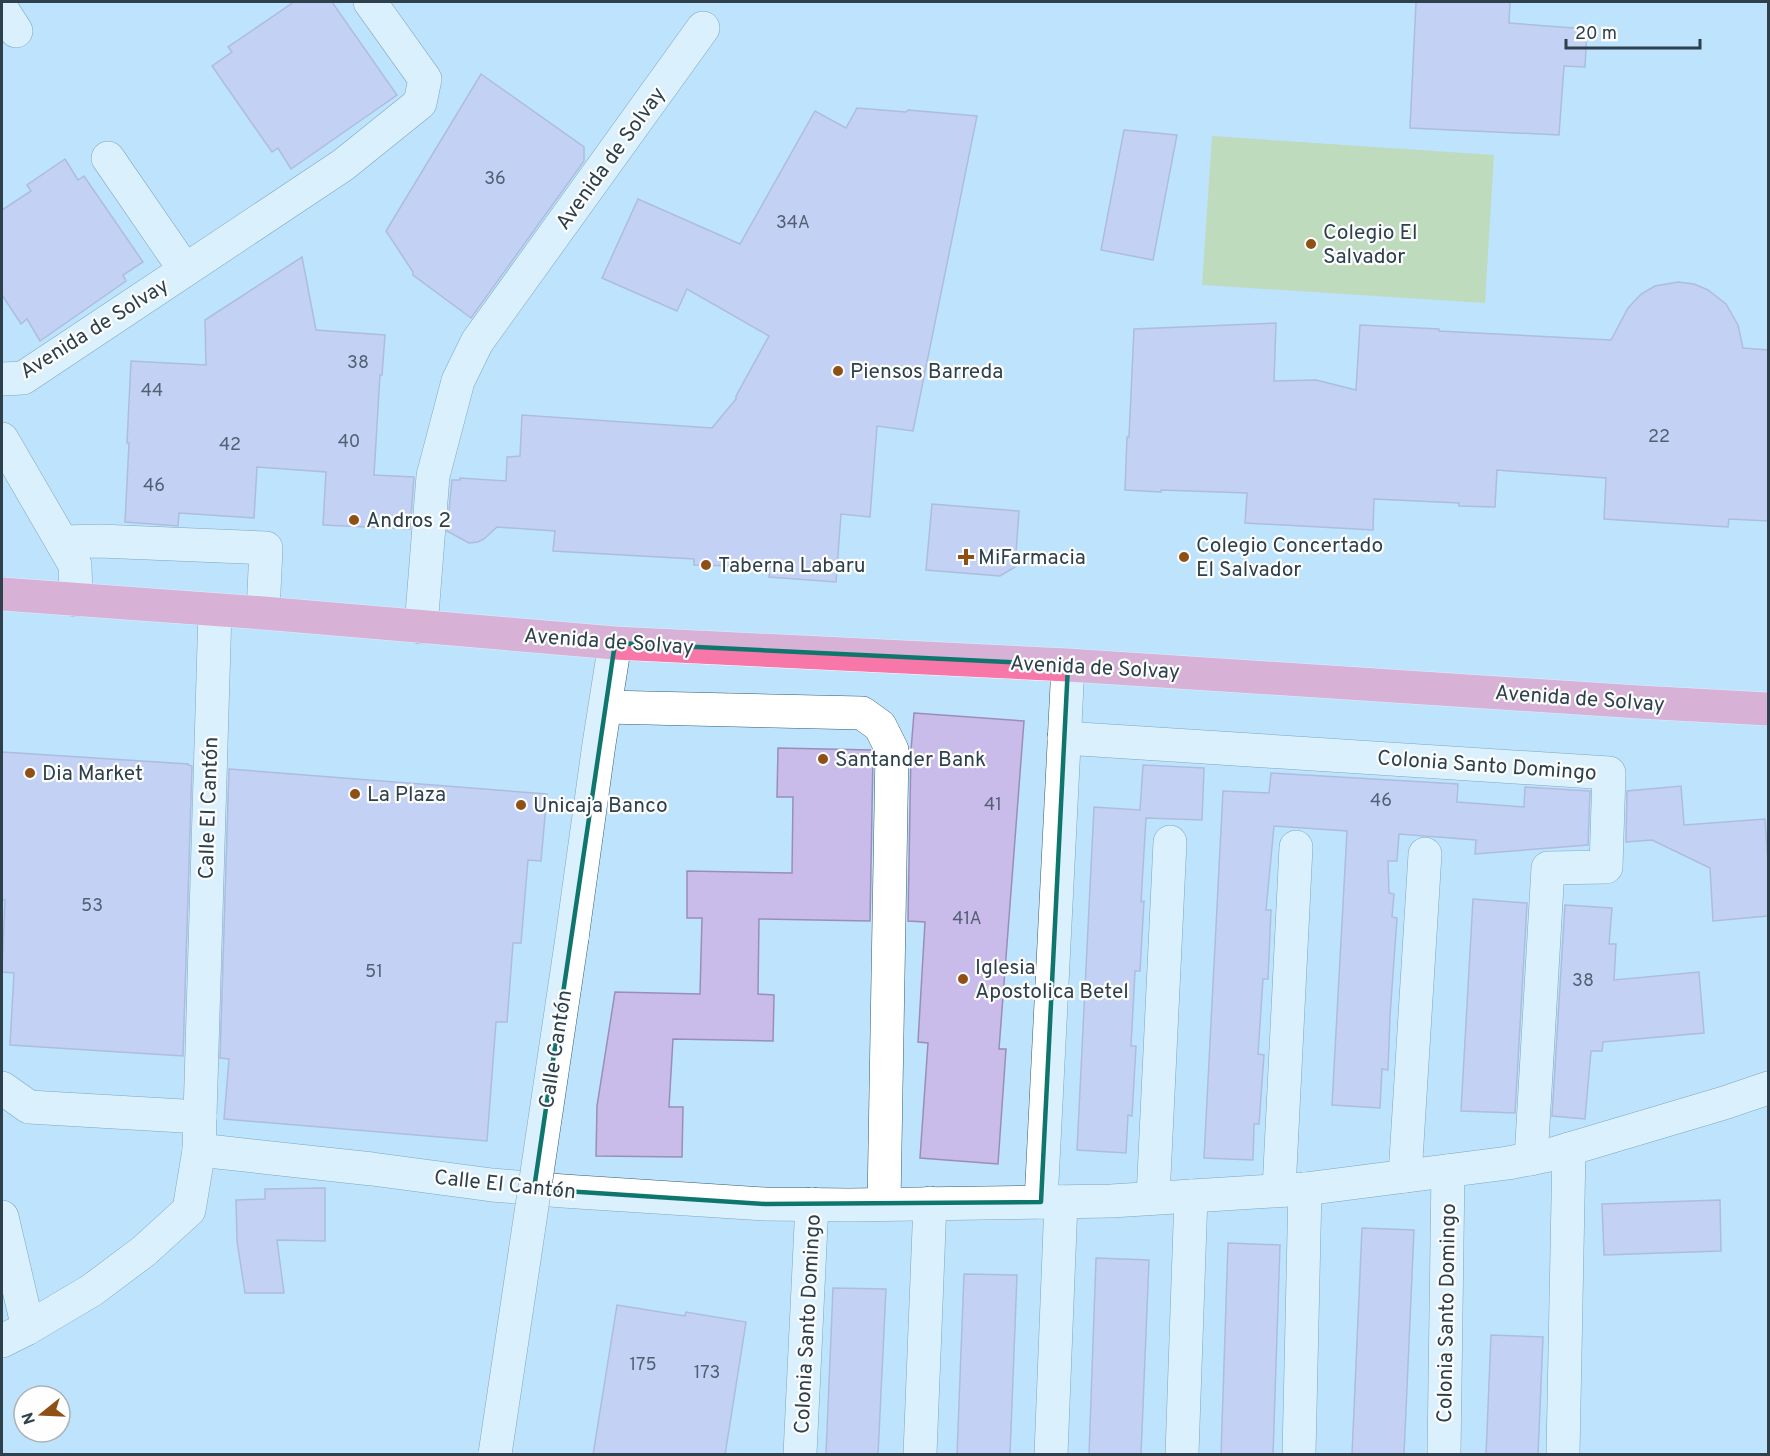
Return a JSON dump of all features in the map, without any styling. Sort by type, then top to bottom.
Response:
[{"type":"highway","name":"Avenida de Solvay","points":[[2,594],[615,642],[1068,665],[1768,709]]},
{"type":"street","name":"Avenida de Solvay","points":[[2,379],[23,378],[343,165],[420,103],[425,79],[370,2]]},
{"type":"street","name":"Avenida de Solvay","points":[[421,627],[433,476],[458,381],[477,342],[703,28]]},
{"type":"street","name":"Avenida de Solvay","points":[[108,158],[185,270]]},
{"type":"street","points":[[2,439],[75,565],[76,600]]},
{"type":"street","points":[[63,542],[99,541],[266,548],[263,613]]},
{"type":"street","name":"Calle El Cantón","points":[[2,1217],[15,1334],[92,1290],[144,1251],[189,1210],[199,1150],[214,610]]},
{"type":"street","name":"Calle Cantón","points":[[495,1455],[615,642]]},
{"type":"street","points":[[1051,1455],[1051,1202],[1068,665]]},
{"type":"street","points":[[606,707],[862,713],[880,726],[892,750],[884,1203]]},
{"type":"street","name":"Colonia Santo Domingo","points":[[1064,738],[1609,773],[1606,867],[1548,868],[1531,1159]]},
{"type":"street","points":[[1153,1198],[1170,842]]},
{"type":"street","points":[[1296,847],[1292,1189],[1299,1455]]},
{"type":"street","points":[[1405,1176],[1425,854]]},
{"type":"street","points":[[2,1088],[29,1107],[200,1117]]},
{"type":"street","name":"Colonia Santo Domingo","points":[[800,1455],[812,1204],[1051,1202],[1153,1198],[1292,1189],[1448,1171],[1531,1159],[1768,1088]]},
{"type":"street","points":[[1563,1455],[1569,1149]]},
{"type":"street","name":"Calle El Cantón","points":[[199,1150],[492,1185],[765,1204],[812,1204]]},
{"type":"street","name":"Colonia Santo Domingo","points":[[1444,1455],[1448,1171]]},
{"type":"street","points":[[1182,1455],[1191,1196]]},
{"type":"street","points":[[920,1455],[930,1203]]},
{"type":"highlighted area","points":[[615,643],[1068,665],[1041,1202],[765,1204],[534,1189]]},
{"type":"green space","points":[[1212,136],[1494,155],[1485,303],[1202,285]]},
{"type":"building","points":[[294,2],[332,2],[397,95],[291,169],[278,148],[272,152],[212,66],[232,52],[228,47]]},
{"type":"building","points":[[1416,2],[1510,2],[1509,23],[1587,29],[1585,67],[1564,66],[1559,135],[1410,128]]},
{"type":"building","points":[[481,74],[584,147],[584,161],[471,318],[413,275],[386,231]]},
{"type":"building","points":[[857,108],[977,116],[913,431],[877,426],[870,517],[841,514],[836,582],[769,577],[770,567],[694,565],[694,559],[553,551],[555,531],[497,527],[484,539],[469,543],[447,531],[452,480],[460,480],[460,478],[506,481],[507,457],[520,456],[522,415],[712,428],[736,399],[769,336],[687,289],[677,311],[602,278],[638,199],[740,244],[815,111],[846,128]]},
{"type":"building","points":[[1124,130],[1177,135],[1153,260],[1101,250]]},
{"type":"building","points":[[65,159],[78,180],[84,176],[143,262],[123,275],[126,281],[40,341],[27,319],[21,324],[2,295],[2,210],[31,191],[27,185]]},
{"type":"building","points":[[302,257],[316,330],[385,335],[382,375],[380,375],[374,475],[414,477],[410,529],[323,525],[326,472],[257,467],[254,518],[179,513],[178,526],[125,522],[131,361],[206,365],[205,320]]},
{"type":"building","points":[[1678,282],[1694,284],[1708,290],[1726,304],[1738,325],[1743,348],[1768,350],[1768,521],[1729,519],[1728,527],[1604,519],[1606,478],[1497,470],[1495,507],[1374,499],[1373,530],[1245,523],[1247,493],[1125,490],[1134,329],[1276,323],[1274,381],[1316,380],[1356,390],[1360,325],[1611,340],[1628,308],[1641,294],[1655,286]]},
{"type":"building","points":[[932,504],[1019,511],[1015,567],[1000,576],[926,570]]},
{"type":"building","points":[[914,713],[1024,721],[999,1049],[1006,1049],[998,1164],[920,1158],[928,1043],[918,1042],[925,922],[908,921],[911,750]]},
{"type":"building","points":[[778,748],[871,750],[873,754],[870,921],[759,919],[758,994],[774,995],[773,1041],[673,1039],[669,1107],[683,1107],[682,1157],[596,1156],[597,1106],[615,992],[700,994],[702,918],[687,918],[687,871],[792,873],[793,797],[777,797]]},
{"type":"building","points":[[2,752],[192,766],[183,1056],[10,1045],[14,973],[2,972],[5,900],[2,900]]},
{"type":"building","points":[[1143,765],[1204,768],[1202,820],[1146,818],[1140,971],[1135,971],[1131,1046],[1136,1046],[1132,1116],[1128,1115],[1126,1153],[1077,1150],[1094,807],[1140,810]]},
{"type":"building","points":[[229,769],[547,794],[541,861],[528,860],[521,943],[513,943],[507,1022],[496,1022],[487,1141],[224,1119],[229,1059],[220,1058]]},
{"type":"building","points":[[1271,773],[1458,784],[1457,802],[1524,807],[1525,787],[1590,791],[1588,845],[1475,854],[1476,840],[1399,834],[1397,861],[1388,861],[1389,893],[1394,894],[1392,917],[1397,918],[1388,1070],[1382,1069],[1380,1108],[1332,1105],[1347,831],[1274,826],[1266,910],[1271,910],[1268,979],[1263,979],[1258,1054],[1264,1055],[1259,1124],[1254,1124],[1253,1160],[1204,1158],[1223,791],[1269,793]]},
{"type":"building","points":[[1681,786],[1684,825],[1765,819],[1768,916],[1713,921],[1710,868],[1652,840],[1626,842],[1627,791]]},
{"type":"building","points":[[1473,899],[1527,903],[1515,1113],[1461,1111]]},
{"type":"building","points":[[1565,905],[1612,908],[1609,944],[1616,944],[1614,980],[1699,972],[1704,1033],[1603,1042],[1602,1051],[1591,1051],[1585,1119],[1552,1116]]},
{"type":"building","points":[[325,1188],[325,1241],[277,1240],[284,1293],[245,1293],[237,1241],[236,1200],[265,1199],[265,1189]]},
{"type":"building","points":[[1720,1200],[1721,1251],[1604,1255],[1602,1204]]},
{"type":"building","points":[[1362,1228],[1414,1230],[1404,1455],[1352,1455]]},
{"type":"building","points":[[1228,1243],[1280,1245],[1273,1455],[1221,1455]]},
{"type":"building","points":[[1096,1258],[1149,1260],[1141,1455],[1089,1455]]},
{"type":"building","points":[[964,1274],[1017,1275],[1010,1455],[957,1455]]},
{"type":"building","points":[[833,1288],[886,1289],[878,1455],[826,1455]]},
{"type":"building","points":[[617,1305],[685,1316],[686,1312],[746,1322],[725,1455],[593,1455]]},
{"type":"building","points":[[1491,1335],[1543,1337],[1538,1455],[1486,1455]]},
{"type":"place","name":"Colegio El Salvador","points":[[1311,244]]},
{"type":"place","name":"Piensos Barreda","points":[[838,371]]},
{"type":"place","name":"Andros 2","points":[[354,520]]},
{"type":"place","name":"MiFarmacia","points":[[966,557]]},
{"type":"place","name":"Colegio Concertado El Salvador","points":[[1184,557]]},
{"type":"place","name":"Taberna Labaru","points":[[706,565]]},
{"type":"place","name":"Santander Bank","points":[[823,759]]},
{"type":"place","name":"Dia Market","points":[[30,773]]},
{"type":"place","name":"La Plaza","points":[[355,794]]},
{"type":"place","name":"Unicaja Banco","points":[[521,805]]},
{"type":"place","name":"Iglesia Apostolica Betel","points":[[963,979]]}]
